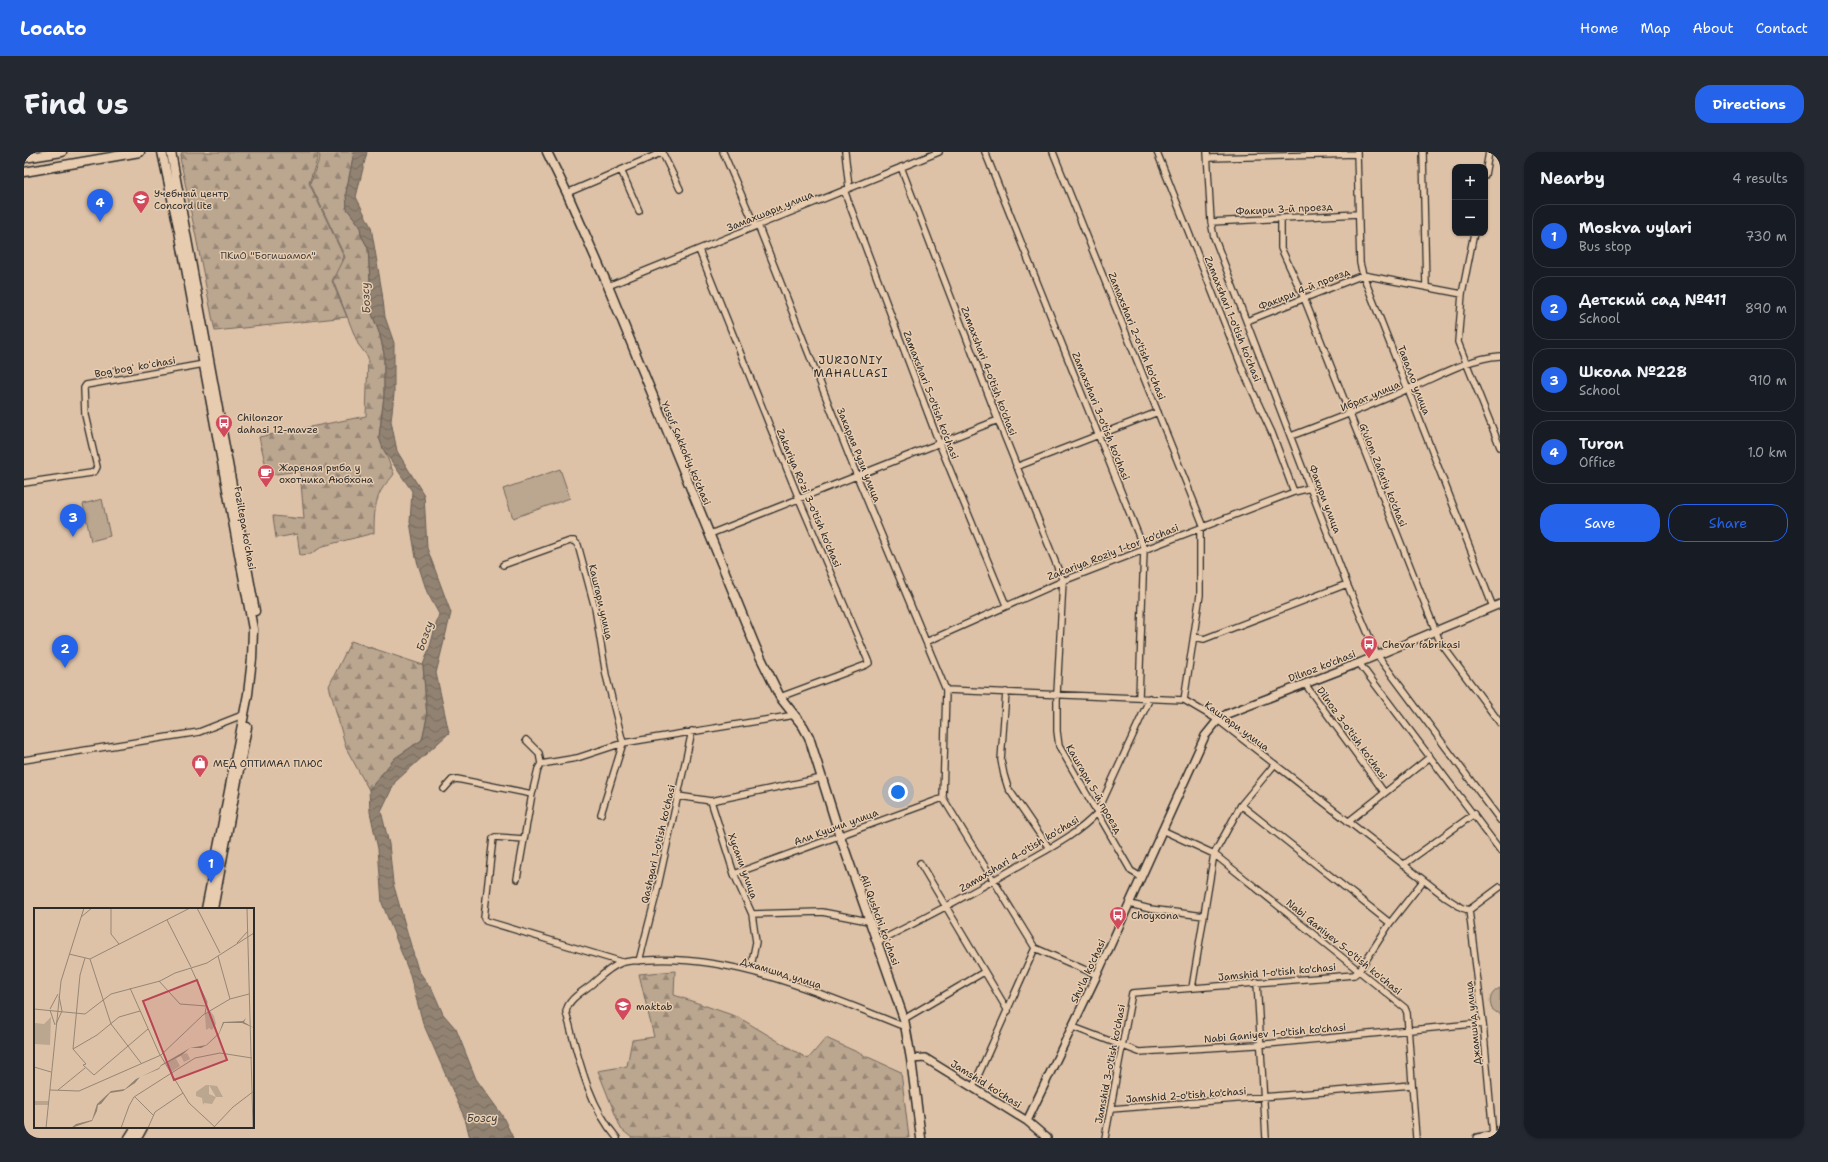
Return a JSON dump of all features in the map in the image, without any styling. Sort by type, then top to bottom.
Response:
[{"type":"main road","points":[[24,158],[62,152]]},
{"type":"main road","points":[[24,172],[140,152]]},
{"type":"main road","name":"Foziltepa ko'chasi","points":[[162,152],[204,364],[253,629],[247,714],[206,908]]},
{"type":"main road","name":"Foziltepa ko'chasi","points":[[171,152],[258,627],[257,660],[212,908]]},
{"type":"main road","name":"Yusuf Sakkokiy ko'chasi","points":[[547,152],[567,193],[608,286],[756,648],[780,697],[795,716]]},
{"type":"main road","name":"Yusuf Sakkokiy ko'chasi","points":[[553,152],[558,161],[567,193]]},
{"type":"main road","name":"Ali Qushchi koʻchasi","points":[[795,716],[810,737],[868,921],[877,942],[904,1019],[911,1059],[921,1138]]},
{"type":"main road","points":[[129,1138],[135,1128]]},
{"type":"main road","points":[[137,1138],[142,1128]]},
{"type":"street","points":[[567,193],[662,152],[680,189]]},
{"type":"street","name":"Закария Рузи улица","points":[[723,152],[757,226],[857,476],[946,690]]},
{"type":"street","name":"Zamaxshari 5-o'tish ko'chasi","points":[[845,152],[847,189],[939,443],[1006,605]]},
{"type":"street","name":"Замахшари улица","points":[[608,286],[939,152]]},
{"type":"street","name":"Zamaxshari 3-o'tish ko'chasi","points":[[985,152],[1144,549],[1139,697]]},
{"type":"street","name":"Zamaxshari 2-o'tish ko'chasi","points":[[1052,152],[1158,412],[1202,527],[1200,595],[1195,637],[1184,700]]},
{"type":"street","name":"Zamaxshari 1-o'tish ko'chasi","points":[[1157,152],[1245,376],[1272,433],[1294,492]]},
{"type":"street","points":[[1423,152],[1426,287]]},
{"type":"street","points":[[1487,164],[1489,152]]},
{"type":"street","points":[[1207,155],[1357,153]]},
{"type":"street","name":"Тавалло улица","points":[[1357,153],[1360,263],[1363,275],[1496,606]]},
{"type":"street","name":"Факири улица","points":[[1207,155],[1211,222],[1214,237],[1347,584],[1377,655],[1500,820]]},
{"type":"street","name":"Zamaxshari 4-o'tish ko'chasi","points":[[901,167],[1016,467],[1063,581]]},
{"type":"street","points":[[621,170],[640,211]]},
{"type":"street","name":"Факири 3-й проезд","points":[[1211,222],[1358,214]]},
{"type":"street","name":"G'ulom Zafariy ko'chasi","points":[[1281,219],[1281,248],[1304,298],[1435,632],[1440,642],[1500,723]]},
{"type":"street","points":[[1473,236],[1462,294],[1458,342],[1500,447]]},
{"type":"street","name":"Zakariya Ro'zi 3-o'tish ko'chasi","points":[[699,250],[799,499],[869,663],[780,697]]},
{"type":"street","name":"Факири 4-й проезд","points":[[1247,321],[1363,275],[1462,294]]},
{"type":"street","name":"Ибрат улица","points":[[1291,436],[1350,414],[1467,364],[1491,356],[1500,356]]},
{"type":"street","name":"Bogʻbogʻ koʻchasi","points":[[24,483],[91,473],[95,471],[97,467],[84,415],[84,388],[86,385],[204,364]]},
{"type":"street","points":[[1016,467],[1158,412]]},
{"type":"street","points":[[710,534],[998,420]]},
{"type":"street","name":"Zakariya Roziy 1-tor ko'chasi","points":[[926,642],[1006,605],[1063,581],[1294,492],[1310,488]]},
{"type":"street","name":"Кашгари улица","points":[[502,565],[570,542],[574,541],[578,545],[595,608],[606,675],[623,743]]},
{"type":"street","name":"Кашгари 5-й проезд","points":[[1063,581],[1057,694],[1057,731],[1059,746],[1131,870],[1141,876]]},
{"type":"street","points":[[1195,637],[1204,639],[1347,584]]},
{"type":"street","name":"Dilnoz ko'chasi","points":[[1218,720],[1227,714],[1359,663],[1496,606]]},
{"type":"street","points":[[1359,663],[1500,850]]},
{"type":"street","name":"Dilnoz 3-o'tish ko'chasi","points":[[1305,684],[1384,792]]},
{"type":"street","points":[[946,690],[944,798],[1035,948],[1097,975]]},
{"type":"street","name":"Кашгари улица","points":[[946,690],[1184,700],[1218,720],[1423,881],[1462,908],[1469,910]]},
{"type":"street","points":[[1006,692],[1002,760],[1004,775],[1008,788],[1049,848]]},
{"type":"street","name":"Zamaxshari 4-o'tish ko'chasi","points":[[877,942],[946,908],[1087,824],[1097,813],[1150,698]]},
{"type":"street","points":[[24,760],[199,732],[247,714]]},
{"type":"street","points":[[541,764],[576,758],[623,743],[692,730],[795,716]]},
{"type":"street","name":"Shu'la ko'chasi","points":[[1028,1122],[1130,904],[1141,876],[1205,736],[1218,720]]},
{"type":"street","name":"Qashgari 1-o'tish ko'chasi","points":[[639,961],[656,895],[692,730]]},
{"type":"street","points":[[517,879],[532,794],[538,769],[541,764],[539,753],[526,740]]},
{"type":"street","points":[[602,814],[623,743]]},
{"type":"street","points":[[1348,822],[1430,757]]},
{"type":"street","points":[[1192,988],[1214,854],[1241,805],[1274,764]]},
{"type":"street","points":[[678,796],[712,802],[822,778]]},
{"type":"street","points":[[444,789],[452,780],[456,779],[532,794]]},
{"type":"street","name":"Али Кушчи улица","points":[[734,874],[944,798]]},
{"type":"street","name":"Хусани улица","points":[[712,802],[734,874],[752,914],[756,942],[750,971]]},
{"type":"street","points":[[1241,805],[1390,924]]},
{"type":"street","points":[[1403,865],[1474,814]]},
{"type":"street","name":"Nabi Ganiyev 5-o'tish ko'chasi","points":[[1162,830],[1214,854],[1405,1008],[1407,1013],[1416,1138]]},
{"type":"street","name":"Джамшид улица","points":[[524,839],[493,838],[484,918],[486,920],[622,962],[686,960],[750,971],[836,999],[905,1027]]},
{"type":"street","points":[[920,863],[1008,1011]]},
{"type":"street","points":[[1359,971],[1390,924],[1423,881]]},
{"type":"street","points":[[1469,910],[1500,887]]},
{"type":"street","points":[[1130,904],[1150,909],[1204,916]]},
{"type":"street","name":"Джамшид улица","points":[[1469,910],[1497,1135]]},
{"type":"street","points":[[752,914],[822,912],[868,921]]},
{"type":"street","points":[[973,1087],[1035,948]]},
{"type":"street","name":"Джамшид улица","points":[[617,1138],[597,1107],[587,1085],[566,1012],[567,1005],[574,998],[606,971],[622,962]]},
{"type":"street","name":"Jamshid 1-o'tish ko'chasi","points":[[1132,993],[1354,975],[1359,971]]},
{"type":"street","points":[[904,1019],[984,972]]},
{"type":"street","points":[[1257,982],[1266,1138]]},
{"type":"street","name":"Jamshid 3-o'tish ko'chasi","points":[[1105,1138],[1132,993]]},
{"type":"street","name":"Nabi Ganiyev 1-o'tish ko'chasi","points":[[1072,1027],[1139,1052],[1260,1044],[1482,1023]]},
{"type":"street","name":"Jamshid ko'chasi","points":[[911,1059],[925,1058],[1028,1122],[1047,1138]]},
{"type":"street","name":"Jamshid 2-o'tish ko'chasi","points":[[1111,1109],[1412,1085]]},
{"type":"street","points":[[1477,1138],[1497,1135]]},
{"type":"green space","name":"ПКиО \"Богишамол\"","points":[[182,152],[317,152],[318,157],[309,183],[344,257],[332,281],[347,317],[215,331],[180,158]]},
{"type":"green space","points":[[318,152],[354,152],[346,193],[347,209],[360,226],[361,235],[368,248],[372,314],[380,335],[384,354],[384,396],[379,437],[394,474],[384,486],[378,497],[376,503],[374,533],[323,546],[311,554],[300,555],[297,534],[276,538],[273,516],[304,519],[300,471],[268,475],[259,437],[366,416],[368,357],[358,344],[333,281],[345,257],[310,183],[320,157]]},
{"type":"green space","points":[[560,469],[570,498],[513,518],[503,489]]},
{"type":"green space","points":[[102,499],[110,536],[91,541],[83,504]]},
{"type":"green space","points":[[351,641],[423,665],[427,717],[422,740],[395,758],[369,790],[346,748],[329,686]]},
{"type":"green space","points":[[675,971],[674,995],[738,1017],[808,1059],[826,1038],[901,1072],[909,1138],[632,1138],[621,1129],[598,1071],[627,1066],[632,1040],[654,1037],[639,974]]},
{"type":"green space","points":[[1500,988],[1500,1015],[1492,1009],[1490,999],[1492,994]]},
{"type":"water","name":"Бозсу","points":[[354,152],[367,152],[356,197],[371,227],[385,317],[394,343],[394,394],[391,421],[397,451],[424,495],[427,548],[451,613],[436,673],[449,733],[395,782],[381,811],[389,844],[393,883],[418,970],[433,991],[443,1014],[456,1029],[476,1079],[502,1115],[513,1138],[470,1138],[465,1119],[423,1023],[409,972],[382,903],[378,849],[370,812],[369,790],[395,758],[422,740],[427,717],[423,665],[439,614],[427,592],[416,558],[410,522],[412,491],[383,449],[379,437],[384,396],[384,354],[380,335],[372,314],[368,248],[361,235],[360,226],[347,209],[346,193]]},
{"type":"place","name":"Учебный центр Concord lite","points":[[141,214]]},
{"type":"place","name":"Turon","points":[[100,222]]},
{"type":"place","name":"Chilonzor dahasi 12-mavze","points":[[224,438]]},
{"type":"place","name":"Жареная рыба у охотника Аюбхона","points":[[266,488]]},
{"type":"place","name":"Школа №228","points":[[73,537]]},
{"type":"place","name":"Chevar fabrikasi","points":[[1369,659]]},
{"type":"place","name":"Детский сад №411","points":[[65,668]]},
{"type":"place","name":"МЕД ОПТИМАЛ ПЛЮС","points":[[200,778]]},
{"type":"place","name":"Moskva uylari","points":[[211,883]]},
{"type":"place","name":"Choyxona","points":[[1118,930]]},
{"type":"place","name":"maktab","points":[[623,1021]]},
{"type":"district","name":"JURJONIY MAHALLASI","points":[[851,366]]}]
